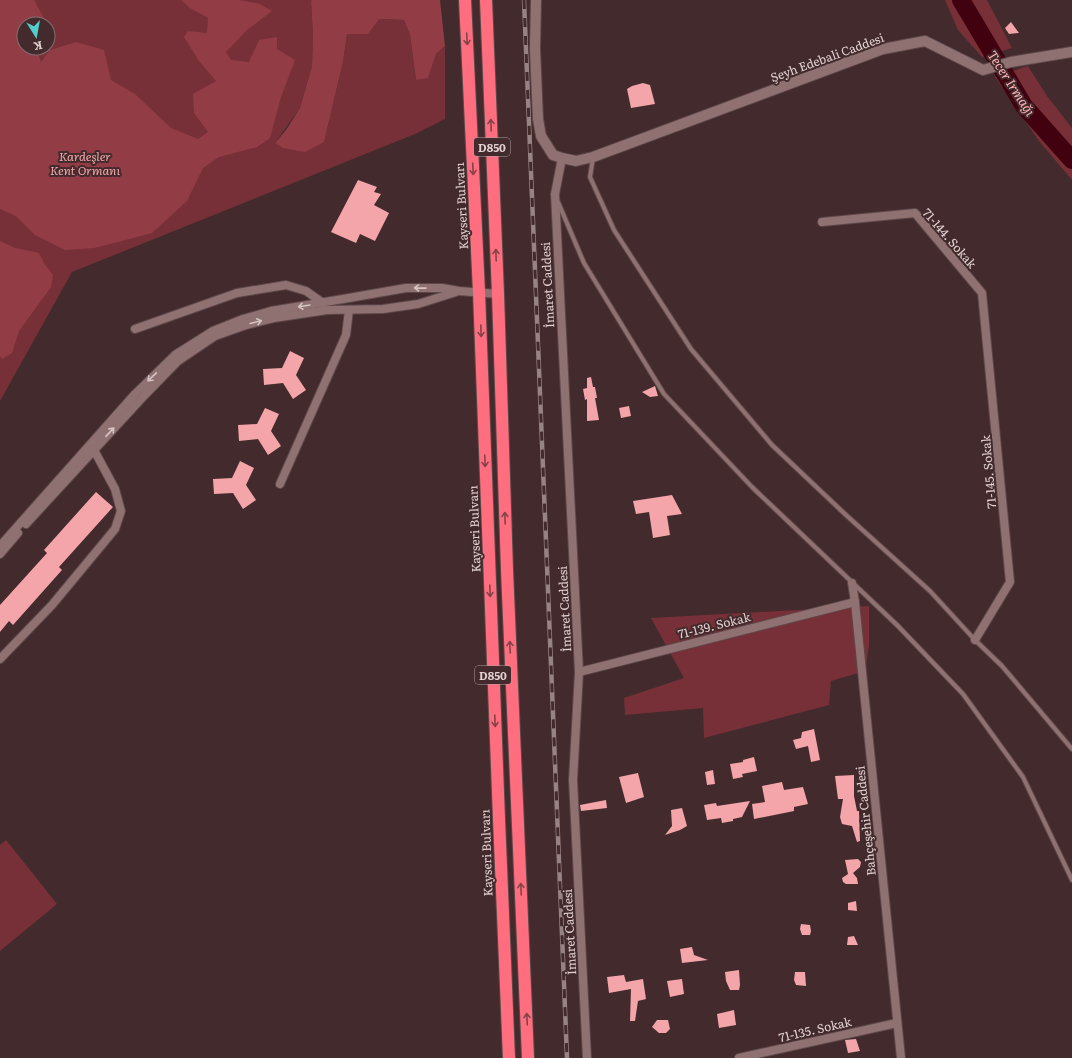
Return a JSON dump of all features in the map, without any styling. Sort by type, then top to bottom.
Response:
[{"type":"highway","name":"Kayseri Bulvarı","points":[[465,0],[479,292],[509,1058]]},
{"type":"highway","name":"D850","points":[[486,0],[498,294],[507,586],[528,1058]]},
{"type":"street","points":[[536,0],[535,49],[538,120],[541,136],[547,147],[553,155],[562,158]]},
{"type":"street","name":"Şeyh Edebali Caddesi","points":[[562,158],[576,161],[593,157],[883,49],[925,41],[983,70],[1010,62],[1072,52]]},
{"type":"street","name":"İmaret Caddesi","points":[[562,158],[555,194],[579,672],[573,780],[587,1058]]},
{"type":"street","name":"71-144. Sokak","points":[[822,222],[915,213],[982,292]]},
{"type":"street","points":[[135,329],[237,293],[286,285],[306,291],[323,302]]},
{"type":"street","points":[[0,546],[134,394],[175,355],[213,332],[243,319],[271,311],[406,288],[442,288],[498,294]]},
{"type":"street","points":[[0,554],[141,399],[178,361],[215,336],[246,325],[274,318],[327,310],[383,309],[418,304],[459,291]]},
{"type":"street","name":"71-145. Sokak","points":[[975,640],[1010,582],[982,292]]},
{"type":"street","points":[[280,484],[346,335],[349,310]]},
{"type":"street","points":[[0,659],[52,605],[116,529],[121,511],[115,489],[94,450]]},
{"type":"street","name":"Bahçeşehir Caddesi","points":[[852,583],[901,1058]]},
{"type":"street","name":"71-139. Sokak","points":[[579,672],[855,602]]},
{"type":"street","name":"71-135. Sokak","points":[[739,1058],[897,1023]]},
{"type":"lane","points":[[593,157],[590,177],[614,230],[691,349],[772,445],[930,591],[975,640],[1002,666],[1072,749]]},
{"type":"lane","points":[[555,194],[584,263],[664,394],[752,487],[897,625],[963,694],[1023,777],[1072,880]]},
{"type":"green space","points":[[0,0],[312,0],[312,66],[300,108],[275,143],[324,142],[343,62],[347,34],[368,34],[378,19],[404,20],[410,35],[416,80],[428,77],[436,54],[445,46],[445,119],[415,134],[72,272],[0,401]]},
{"type":"green space","name":"Kardeşler Kent Ormanı","points":[[0,0],[34,0],[43,16],[16,16],[16,56],[39,56],[41,62],[46,56],[56,56],[56,48],[76,42],[104,50],[111,80],[135,94],[171,128],[198,139],[208,132],[194,113],[193,94],[216,81],[199,61],[184,37],[188,31],[207,33],[208,18],[190,8],[181,0],[239,0],[260,4],[272,11],[247,30],[226,52],[231,60],[249,62],[259,40],[277,37],[277,49],[295,60],[281,97],[270,138],[257,147],[219,157],[203,168],[187,201],[152,233],[94,248],[65,250],[35,235],[16,216],[0,209]]},
{"type":"green space","points":[[312,0],[440,0],[445,46],[436,54],[428,78],[416,80],[410,35],[404,20],[379,19],[368,34],[347,34],[343,62],[324,142],[305,152],[283,148],[275,143],[286,130],[300,108],[312,66]]},
{"type":"green space","points":[[945,0],[987,0],[1012,48],[982,57],[958,30]]},
{"type":"green space","points":[[1028,66],[1047,96],[1072,128],[1072,180],[1039,141],[995,77]]},
{"type":"green space","points":[[0,241],[15,248],[39,253],[53,275],[51,287],[19,331],[12,353],[2,359],[0,357]]},
{"type":"green space","points":[[869,606],[869,646],[865,671],[831,681],[829,705],[704,738],[703,708],[625,715],[624,698],[684,678],[651,618]]},
{"type":"green space","points":[[6,840],[57,904],[0,951],[0,845]]},
{"type":"building","points":[[1011,22],[1019,33],[1009,34],[1005,28]]},
{"type":"building","points":[[643,83],[650,85],[655,104],[631,108],[627,89]]},
{"type":"building","points":[[358,180],[377,187],[374,192],[381,194],[374,205],[389,213],[375,241],[360,234],[356,243],[331,232]]},
{"type":"building","points":[[290,351],[304,358],[296,375],[306,390],[293,399],[283,383],[264,385],[263,369],[282,368]]},
{"type":"building","points":[[591,377],[593,387],[595,387],[597,398],[595,398],[599,420],[587,421],[587,399],[585,400],[583,389],[587,388],[587,378]]},
{"type":"building","points":[[655,386],[658,396],[650,397],[642,392]]},
{"type":"building","points":[[629,406],[631,416],[621,418],[619,408]]},
{"type":"building","points":[[265,408],[279,414],[271,431],[281,446],[268,455],[258,439],[239,441],[238,425],[257,424]]},
{"type":"building","points":[[240,461],[254,468],[246,485],[256,500],[243,509],[233,493],[214,494],[213,479],[232,478]]},
{"type":"building","points":[[96,492],[113,507],[59,567],[62,570],[13,625],[9,621],[0,632],[0,605],[47,553],[44,550]]},
{"type":"building","points":[[672,495],[682,514],[667,516],[670,535],[653,538],[649,512],[636,514],[633,501]]},
{"type":"building","points":[[814,729],[820,760],[811,762],[808,746],[796,749],[793,740],[801,738],[802,732]]},
{"type":"building","points":[[754,757],[757,771],[742,774],[743,777],[733,779],[730,764],[743,762],[743,760]]},
{"type":"building","points":[[713,770],[715,784],[707,785],[705,772]]},
{"type":"building","points":[[638,773],[644,797],[626,803],[619,777]]},
{"type":"building","points":[[854,775],[854,796],[857,811],[859,811],[860,841],[857,842],[852,826],[842,824],[840,817],[843,799],[838,799],[835,776]]},
{"type":"building","points":[[782,782],[784,790],[803,787],[808,804],[794,807],[794,811],[754,819],[752,804],[765,802],[762,786]]},
{"type":"building","points":[[606,800],[607,808],[581,811],[580,805]]},
{"type":"building","points":[[750,801],[742,817],[733,819],[733,821],[722,823],[721,818],[707,820],[704,805],[716,803],[717,806]]},
{"type":"building","points":[[682,808],[687,826],[665,835],[672,826],[671,810]]},
{"type":"building","points":[[858,859],[861,862],[860,867],[853,873],[857,878],[858,884],[846,884],[843,882],[842,878],[848,874],[845,860]]},
{"type":"building","points":[[856,901],[857,911],[848,910],[848,903]]},
{"type":"building","points":[[801,924],[810,925],[810,935],[802,935],[800,929]]},
{"type":"building","points":[[854,936],[858,945],[847,945],[848,937]]},
{"type":"building","points":[[692,947],[694,955],[708,960],[682,963],[680,949]]},
{"type":"building","points":[[739,970],[739,990],[730,990],[726,981],[725,972]]},
{"type":"building","points":[[795,972],[805,972],[806,986],[796,985],[794,980]]},
{"type":"building","points":[[624,975],[626,982],[643,979],[646,999],[638,1001],[635,1021],[630,1021],[631,989],[609,993],[607,977]]},
{"type":"building","points":[[682,979],[684,994],[670,997],[667,981]]},
{"type":"building","points":[[734,1010],[736,1025],[719,1028],[717,1014]]},
{"type":"building","points":[[657,1020],[668,1020],[670,1029],[666,1033],[659,1033],[652,1027]]},
{"type":"building","points":[[856,1039],[860,1051],[848,1053],[845,1040]]},
{"type":"waterway","name":"Tecer Irmağı","points":[[961,0],[1024,106],[1072,160]]},
{"type":"railway","points":[[524,0],[567,1058]]}]
